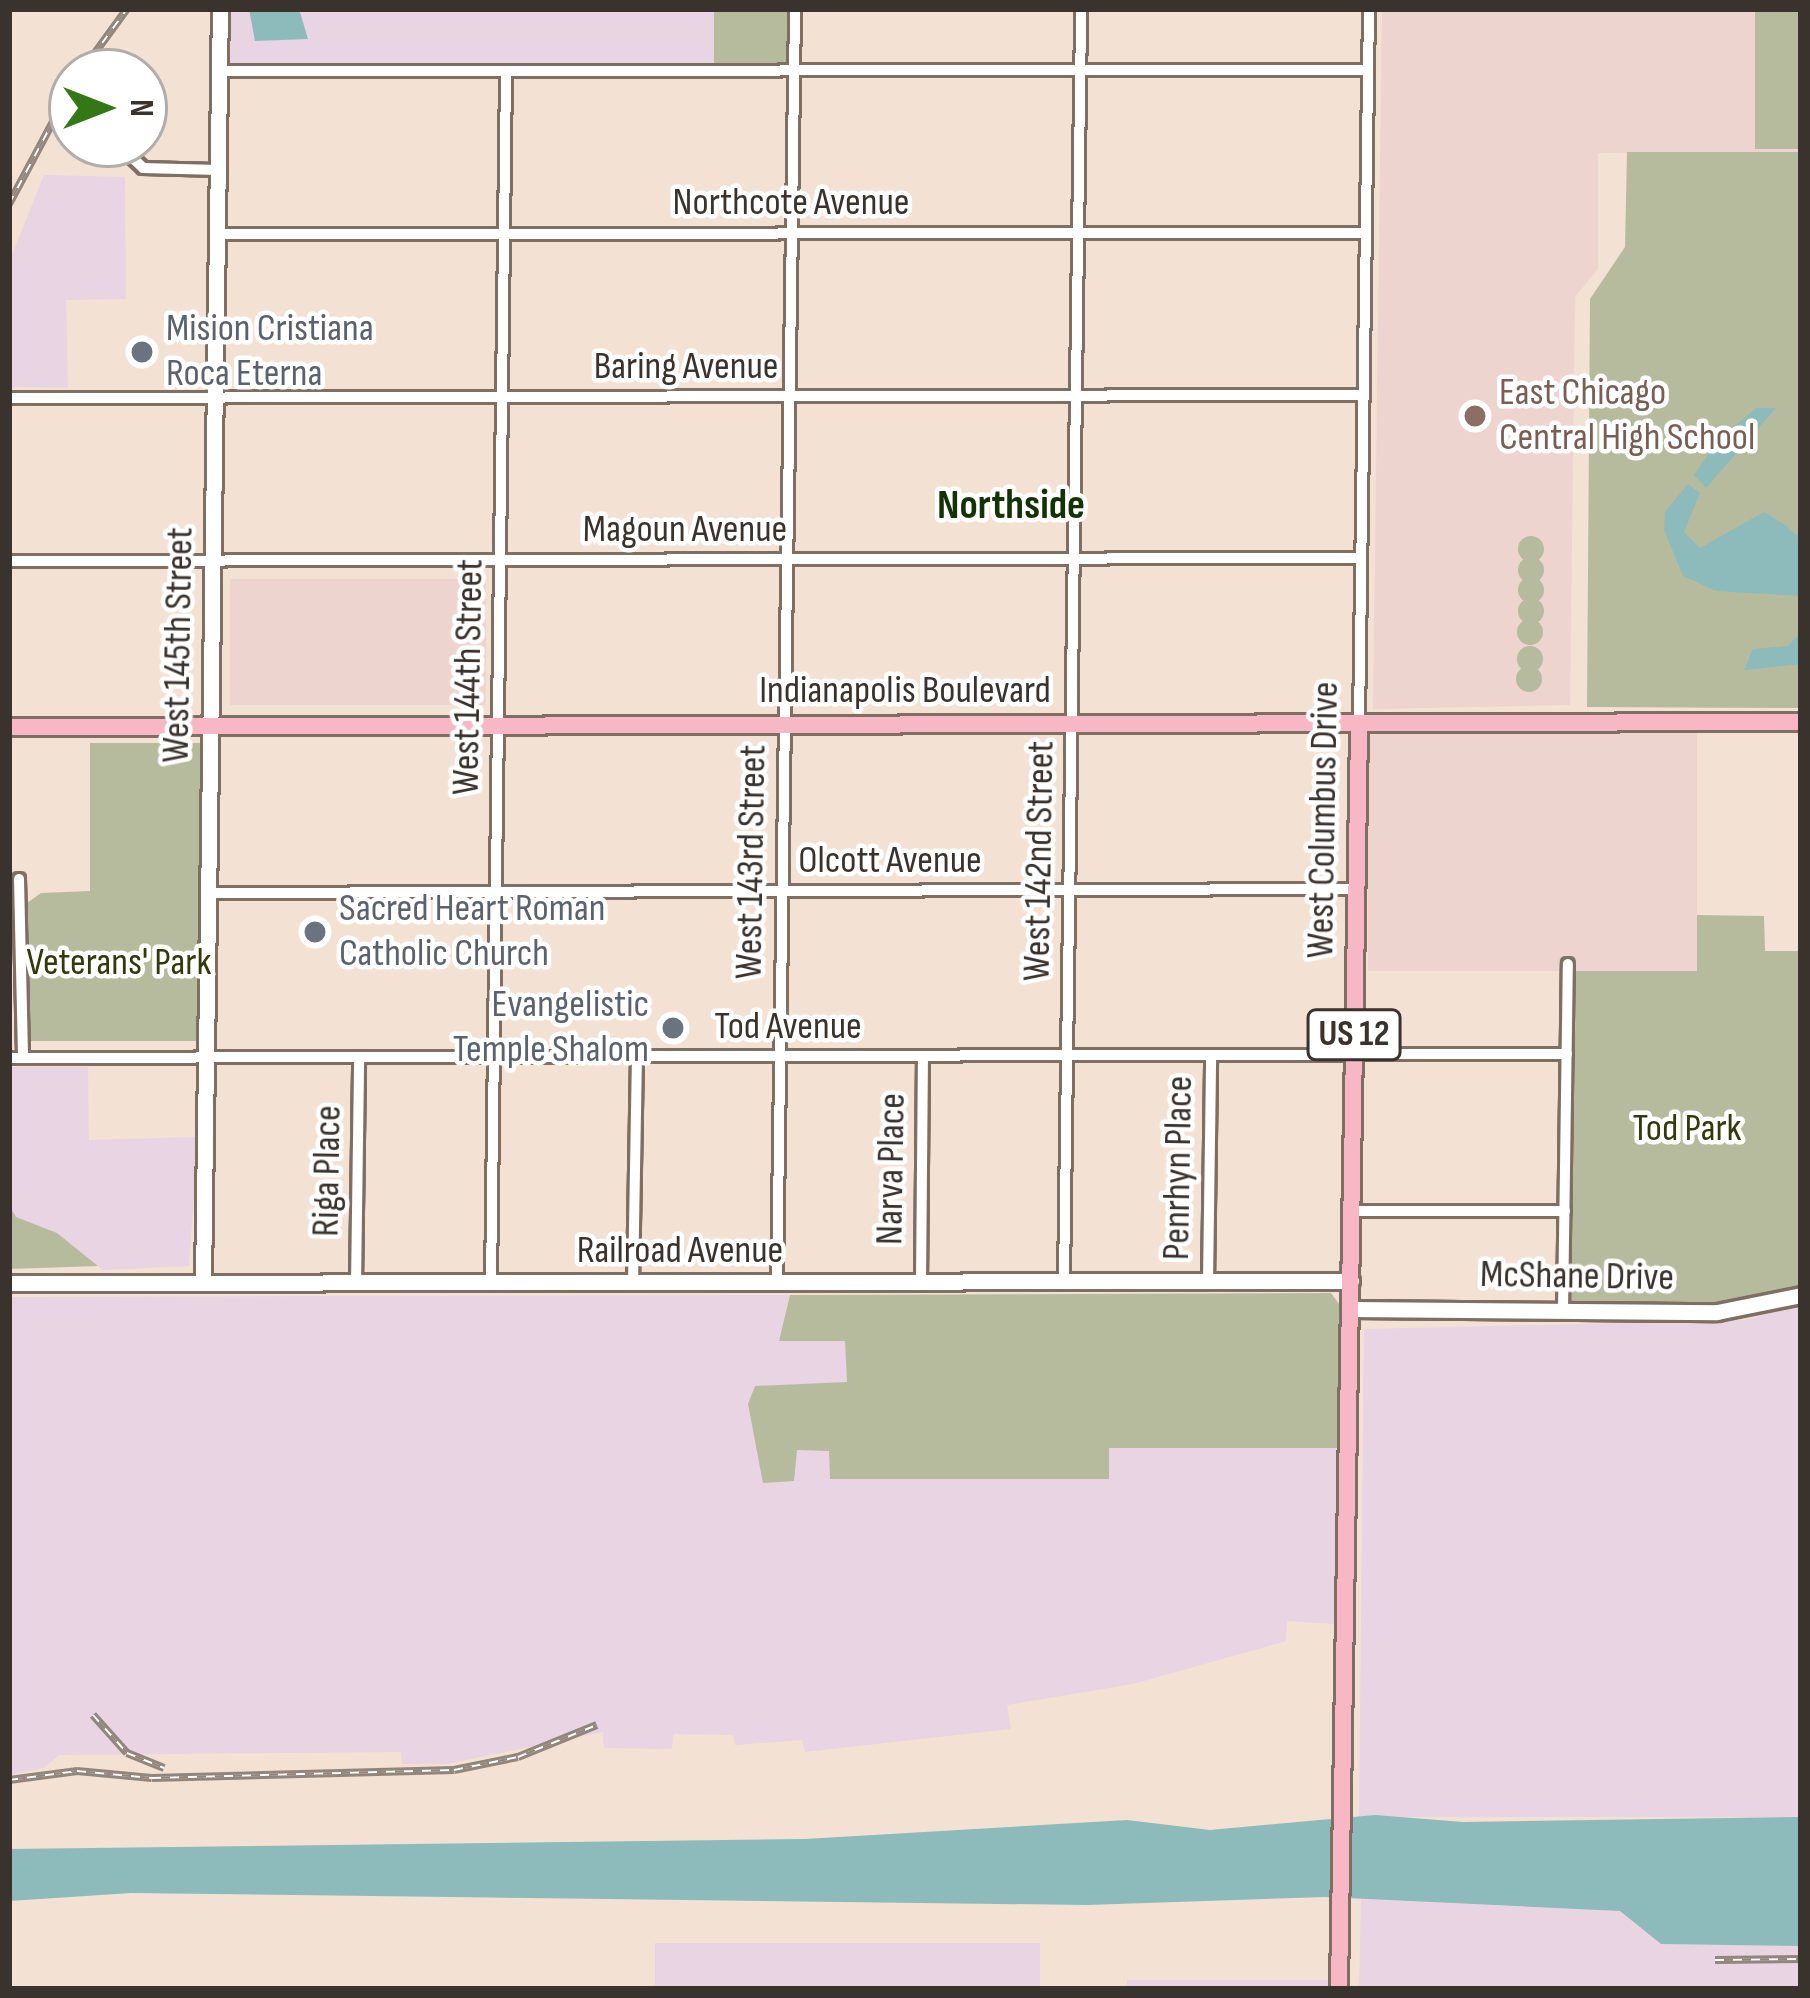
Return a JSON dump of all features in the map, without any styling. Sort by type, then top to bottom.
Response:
[{"type":"main road","name":"Indianapolis Boulevard","points":[[9,727],[1801,722]]},
{"type":"main road","name":"West Columbus Drive","points":[[1339,1989],[1359,723]]},
{"type":"street","name":"West 145th Street","points":[[203,1283],[220,9]]},
{"type":"street","name":"West 143rd Street","points":[[776,1283],[795,9]]},
{"type":"street","name":"West 142nd Street","points":[[1064,1282],[1081,9]]},
{"type":"street","name":"West Columbus Drive","points":[[1359,723],[1369,9]]},
{"type":"street","points":[[219,71],[1368,70]]},
{"type":"street","name":"West 144th Street","points":[[490,1284],[506,71]]},
{"type":"street","points":[[143,168],[218,170]]},
{"type":"street","name":"Northcote Avenue","points":[[217,234],[1365,233]]},
{"type":"street","name":"Baring Avenue","points":[[9,398],[1363,395]]},
{"type":"street","name":"Magoun Avenue","points":[[9,561],[1361,558]]},
{"type":"street","points":[[16,1058],[19,879]]},
{"type":"street","name":"Olcott Avenue","points":[[208,893],[1356,890]]},
{"type":"street","points":[[1564,1311],[1568,964]]},
{"type":"street","name":"Tod Avenue","points":[[16,1058],[1568,1054]]},
{"type":"street","name":"Penrhyn Place","points":[[1208,1282],[1210,1055]]},
{"type":"street","name":"Narva Place","points":[[920,1283],[923,1056]]},
{"type":"street","points":[[633,1284],[637,1057]]},
{"type":"street","name":"Riga Place","points":[[356,1284],[359,1058]]},
{"type":"street","points":[[1352,1211],[1565,1211]]},
{"type":"street","name":"Railroad Avenue","points":[[9,1283],[1351,1281]]},
{"type":"street","name":"McShane Drive","points":[[1350,1309],[1736,1311],[1801,1295]]},
{"type":"shaded area","points":[[229,9],[714,9],[714,63],[229,63]]},
{"type":"shaded area","name":"East Chicago Central High School","points":[[1382,9],[1801,9],[1801,152],[1598,153],[1598,269],[1575,297],[1570,705],[1373,709]]},
{"type":"shaded area","points":[[44,175],[125,177],[126,299],[66,300],[68,388],[9,387],[9,262]]},
{"type":"shaded area","points":[[230,579],[486,579],[486,705],[230,705]]},
{"type":"shaded area","points":[[1368,732],[1697,732],[1697,971],[1368,971]]},
{"type":"shaded area","points":[[9,1067],[88,1067],[89,1140],[198,1137],[189,1266],[103,1270],[57,1233],[16,1217],[9,1205]]},
{"type":"shaded area","points":[[790,1295],[780,1340],[846,1341],[847,1383],[748,1405],[764,1483],[796,1450],[829,1450],[831,1479],[1109,1478],[1108,1448],[1338,1448],[1335,1624],[1287,1621],[1286,1641],[1133,1684],[1007,1705],[1011,1729],[805,1752],[802,1740],[735,1745],[733,1735],[673,1734],[672,1749],[604,1748],[603,1732],[447,1764],[402,1764],[401,1752],[59,1755],[44,1768],[9,1775],[9,1297]]},
{"type":"shaded area","points":[[1801,1305],[1801,1817],[1359,1817],[1364,1329],[1745,1320]]},
{"type":"shaded area","points":[[1361,1899],[1620,1911],[1661,1944],[1801,1946],[1801,1989],[1359,1989]]},
{"type":"shaded area","points":[[655,1943],[1040,1943],[1040,1989],[655,1989]]},
{"type":"shaded area","points":[[1127,1980],[1330,1980],[1330,1989],[1127,1989]]},
{"type":"green space","points":[[714,9],[787,9],[787,63],[714,63]]},
{"type":"green space","points":[[1755,12],[1801,12],[1801,149],[1755,149]]},
{"type":"green space","points":[[1627,152],[1801,152],[1801,708],[1587,707],[1590,299],[1625,247]]},
{"type":"green space","points":[[1531,536],[1544,549],[1531,562],[1518,549]]},
{"type":"green space","points":[[1531,557],[1544,570],[1531,583],[1518,570]]},
{"type":"green space","points":[[1531,577],[1544,590],[1531,603],[1518,590]]},
{"type":"green space","points":[[1531,598],[1544,611],[1531,624],[1518,611]]},
{"type":"green space","points":[[1530,619],[1543,632],[1530,645],[1517,632]]},
{"type":"green space","points":[[1530,646],[1543,659],[1530,672],[1517,659]]},
{"type":"green space","points":[[1529,666],[1542,679],[1529,692],[1516,679]]},
{"type":"green space","name":"Veterans' Park","points":[[90,743],[201,743],[197,1041],[28,1041],[27,903],[41,893],[90,891]]},
{"type":"green space","name":"Tod Park","points":[[1697,915],[1764,916],[1765,951],[1801,951],[1801,1288],[1717,1306],[1571,1306],[1576,971],[1697,971]]},
{"type":"green space","points":[[9,1205],[16,1217],[57,1233],[98,1266],[9,1269]]},
{"type":"green space","points":[[1331,1293],[1339,1304],[1338,1448],[1109,1448],[1109,1479],[830,1479],[829,1451],[797,1450],[794,1481],[763,1483],[748,1404],[755,1386],[847,1382],[845,1341],[779,1341],[790,1295]]},
{"type":"water","points":[[249,9],[299,9],[308,39],[255,41]]},
{"type":"water","points":[[1756,408],[1776,408],[1706,488],[1694,475],[1718,440]]},
{"type":"water","points":[[1688,484],[1700,493],[1684,532],[1700,548],[1764,512],[1788,527],[1801,540],[1801,596],[1716,591],[1683,576],[1664,530],[1665,512]]},
{"type":"water","points":[[1801,632],[1801,664],[1744,670],[1753,649],[1788,646]]},
{"type":"water","points":[[1375,1815],[1463,1822],[1801,1817],[1801,1946],[1661,1944],[1620,1911],[1325,1897],[1087,1905],[131,1893],[9,1901],[9,1849],[805,1839],[1127,1820],[1210,1830]]},
{"type":"railway","points":[[99,48],[127,9]]},
{"type":"railway","points":[[9,204],[48,131]]},
{"type":"railway","points":[[93,1715],[127,1753],[164,1768]]},
{"type":"railway","points":[[9,1780],[77,1771],[152,1778],[454,1770],[518,1757],[597,1725]]},
{"type":"railway","points":[[1715,1960],[1801,1959]]},
{"type":"place","name":"Mision Cristiana Roca Eterna","points":[[142,352]]},
{"type":"place","name":"East Chicago Central High School","points":[[1475,416]]},
{"type":"place","name":"Sacred Heart Roman Catholic Church","points":[[315,932]]},
{"type":"place","name":"Evangelistic Temple Shalom","points":[[673,1028]]},
{"type":"district","name":"Northside","points":[[1011,506]]}]
